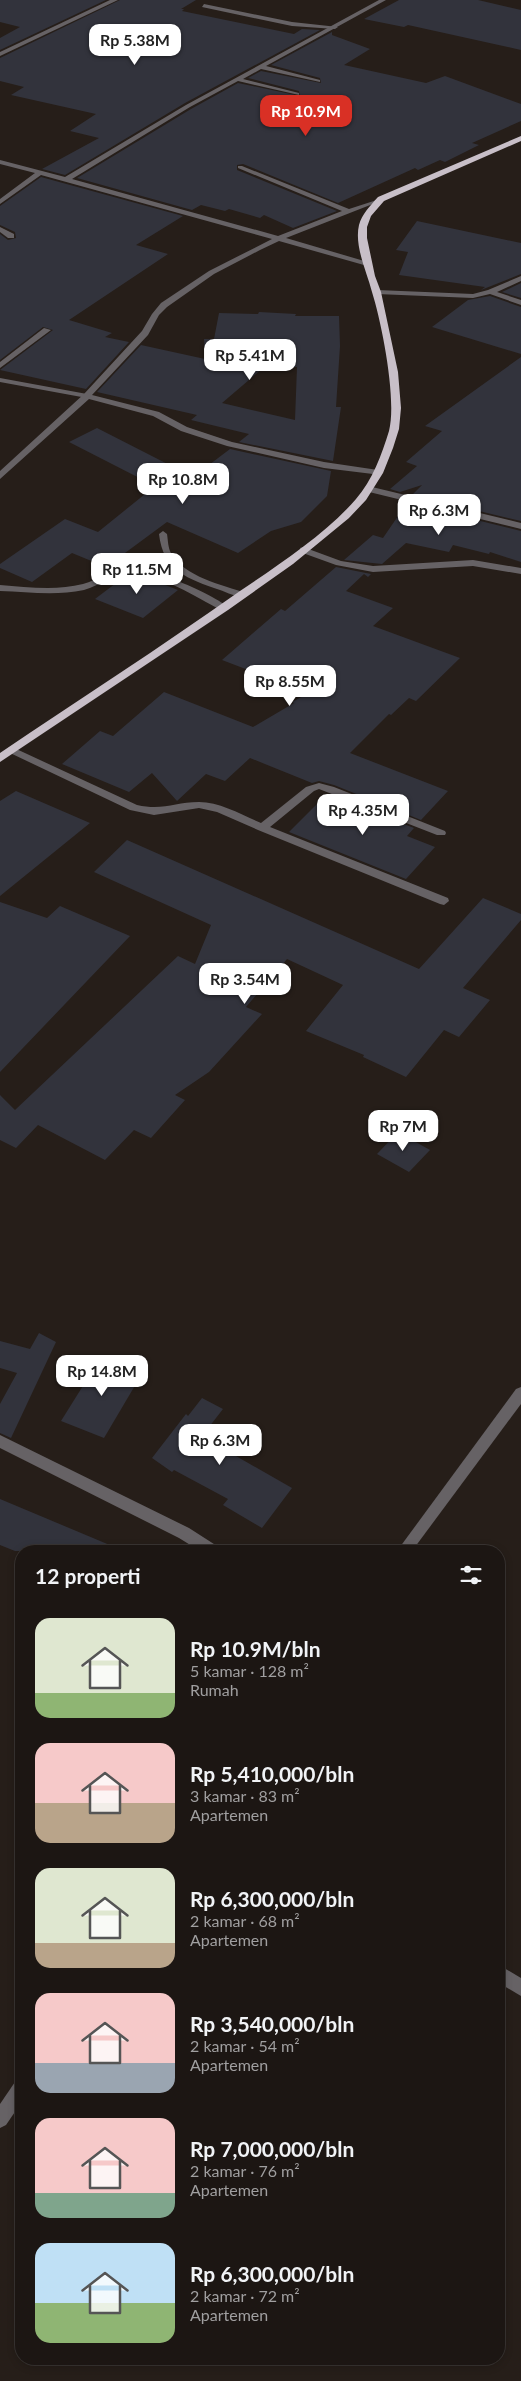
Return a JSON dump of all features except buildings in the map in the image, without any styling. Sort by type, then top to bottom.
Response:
[{"type":"highway","points":[[0,758],[224,608],[303,550],[345,516],[361,500],[378,473],[394,429],[396,408],[393,372],[377,292],[368,265],[363,227],[367,215],[380,198],[521,138]]},
{"type":"street","points":[[0,54],[115,0]]},
{"type":"street","points":[[66,180],[188,106],[240,80],[284,53],[383,0]]},
{"type":"street","points":[[204,6],[292,24],[334,27]]},
{"type":"street","points":[[262,67],[318,81]]},
{"type":"street","points":[[240,80],[297,94]]},
{"type":"street","points":[[0,162],[368,265]]},
{"type":"street","points":[[240,167],[348,211]]},
{"type":"street","points":[[0,202],[40,173]]},
{"type":"street","points":[[0,476],[87,396],[145,333],[160,308],[208,274],[277,238],[380,198]]},
{"type":"street","points":[[0,229],[11,236]]},
{"type":"street","points":[[377,292],[473,296],[490,292],[521,278]]},
{"type":"street","points":[[490,292],[521,303]]},
{"type":"street","points":[[0,366],[47,330]]},
{"type":"street","points":[[0,380],[87,396],[156,414],[190,432],[230,444],[324,465],[378,473]]},
{"type":"street","points":[[368,489],[521,526]]},
{"type":"street","points":[[163,534],[166,552],[177,566],[196,577],[242,595]]},
{"type":"street","points":[[303,550],[339,562],[373,569],[423,565],[474,564],[494,565],[521,571]]},
{"type":"street","points":[[0,588],[66,590],[86,587],[120,570],[134,569],[186,589],[224,608]]},
{"type":"street","points":[[12,750],[134,808],[154,812],[187,806],[210,806],[444,901]]},
{"type":"street","points":[[262,828],[310,788],[320,786],[441,833]]},
{"type":"street","points":[[408,1545],[521,1393]]},
{"type":"street","points":[[0,1441],[184,1533],[203,1545]]},
{"type":"street","points":[[505,1978],[521,1988]]},
{"type":"street","points":[[0,2119],[15,2097]]}]
